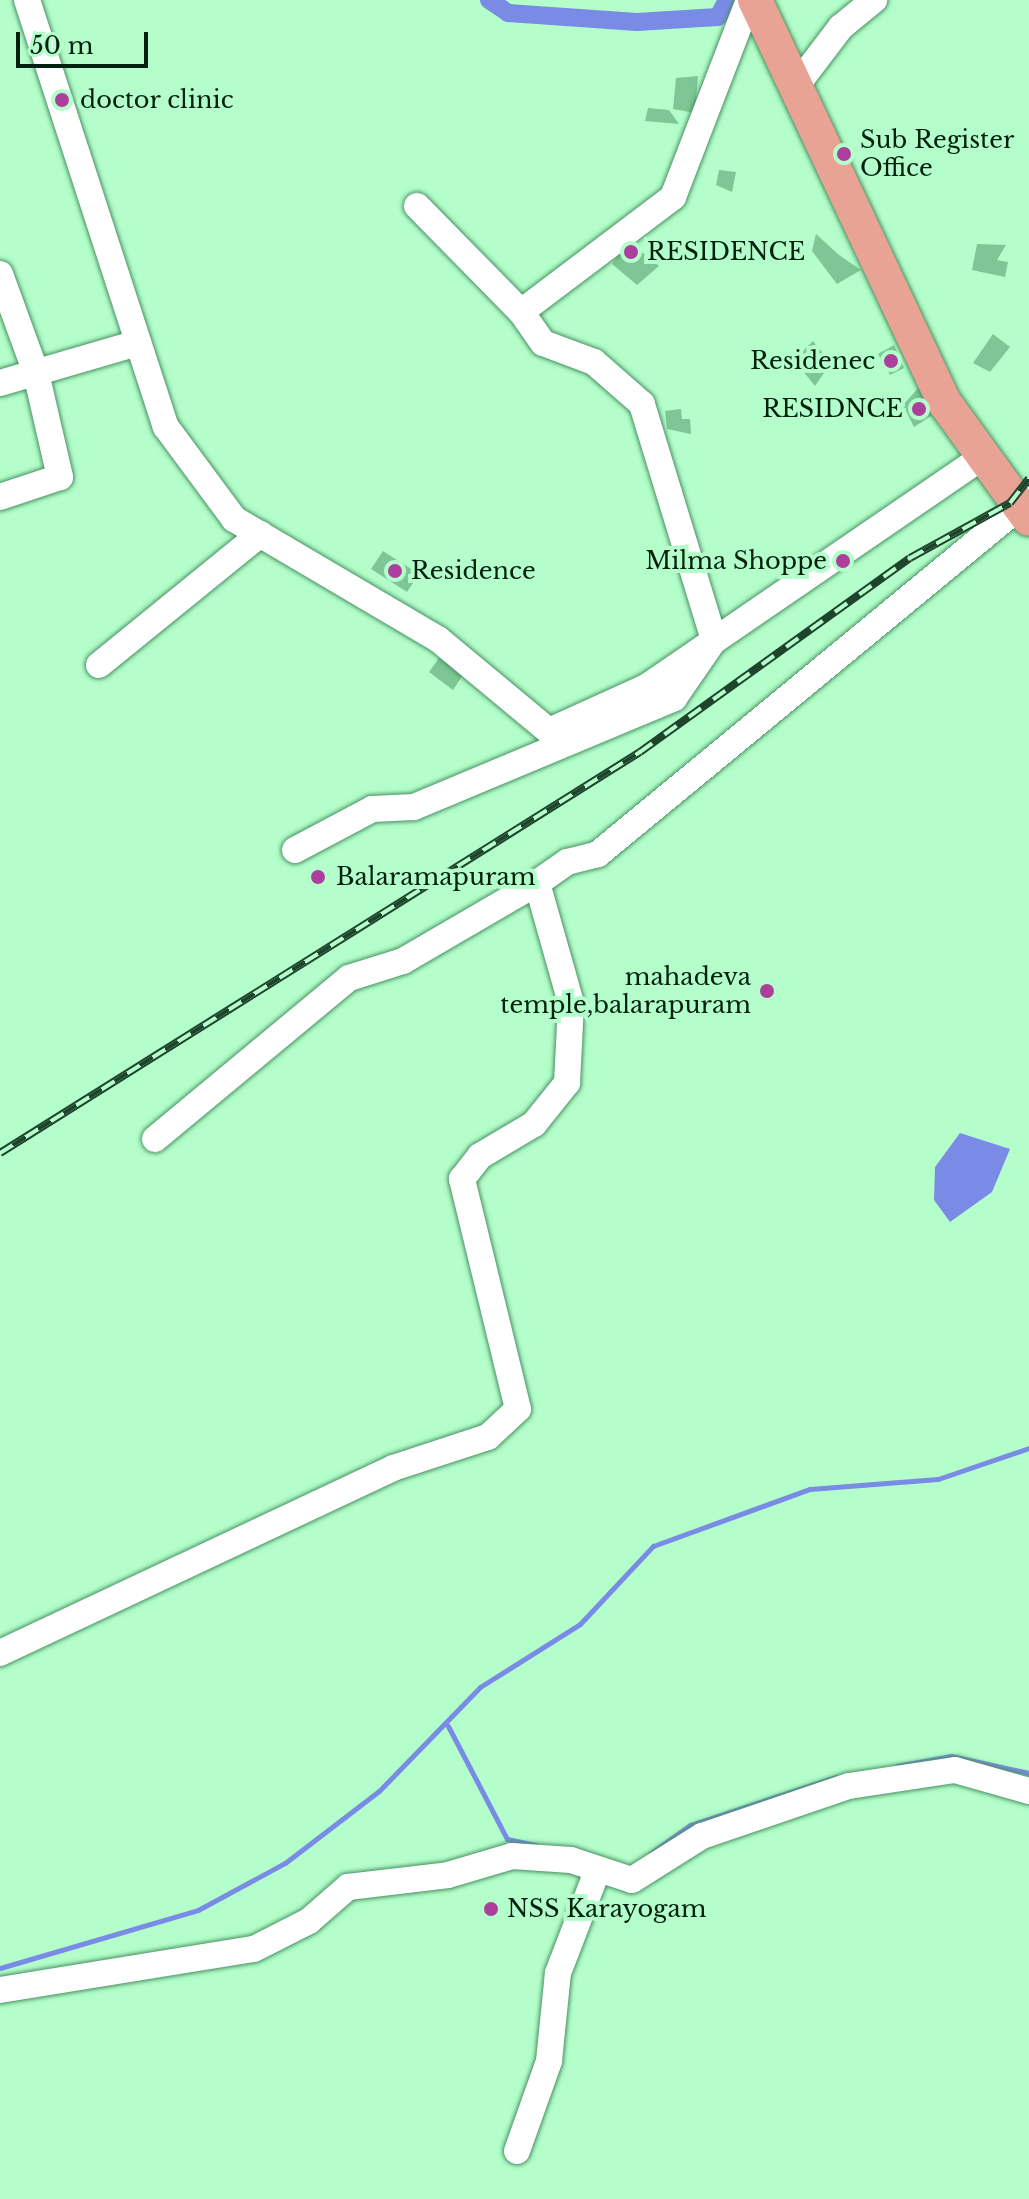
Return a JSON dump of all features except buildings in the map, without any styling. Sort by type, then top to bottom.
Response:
[{"type":"main road","points":[[752,0],[796,86],[945,403],[982,457],[1026,508]]},
{"type":"street","points":[[27,0],[166,427],[234,519],[438,639],[549,731],[648,686],[982,457]]},
{"type":"street","points":[[521,312],[673,197],[752,0]]},
{"type":"street","points":[[796,86],[841,27],[874,0]]},
{"type":"street","points":[[417,206],[521,312],[543,343],[594,362],[642,404],[714,640]]},
{"type":"street","points":[[0,274],[36,373],[60,477],[0,497]]},
{"type":"street","points":[[0,383],[138,343]]},
{"type":"street","points":[[155,1139],[349,978],[403,961],[537,883],[567,862],[598,854],[1026,508]]},
{"type":"street","points":[[99,665],[260,534]]},
{"type":"street","points":[[295,850],[372,809],[414,807],[674,698],[714,640]]},
{"type":"street","points":[[0,1653],[393,1468],[488,1437],[518,1409],[462,1179],[480,1156],[534,1124],[567,1083],[571,1003],[537,883]]},
{"type":"street","points":[[0,1990],[254,1949],[309,1921],[348,1887],[448,1875],[512,1856],[598,1869],[632,1880],[702,1836],[849,1786],[955,1770],[1029,1791]]},
{"type":"street","points":[[517,2151],[549,2061],[558,1973],[598,1869]]},
{"type":"water","points":[[960,1133],[1010,1149],[992,1192],[950,1222],[934,1200],[935,1167]]},
{"type":"waterway","points":[[489,0],[508,13],[637,22],[718,17],[727,0]]},
{"type":"waterway","points":[[0,1968],[198,1910],[285,1863],[379,1791],[480,1687],[580,1624],[653,1546],[810,1489],[938,1479],[1029,1448]]},
{"type":"waterway","points":[[448,1726],[507,1839],[536,1845]]},
{"type":"waterway","points":[[897,1766],[951,1756],[1029,1773]]},
{"type":"waterway","points":[[651,1853],[690,1825],[836,1777]]},
{"type":"railway","points":[[0,1153],[640,752],[910,558],[1010,503],[1029,479]]},
{"type":"place","name":"doctor clinic","points":[[62,100]]},
{"type":"place","name":"Sub Register Office","points":[[844,154]]},
{"type":"place","name":"RESIDENCE","points":[[631,252]]},
{"type":"place","name":"Residenec","points":[[891,361]]},
{"type":"place","name":"RESIDNCE","points":[[919,409]]},
{"type":"place","name":"Milma Shoppe","points":[[843,561]]},
{"type":"place","name":"Residence","points":[[395,571]]},
{"type":"place","name":"Balaramapuram","points":[[318,877]]},
{"type":"place","name":"mahadeva temple,balarapuram","points":[[767,991]]},
{"type":"place","name":"NSS Karayogam","points":[[491,1909]]}]
